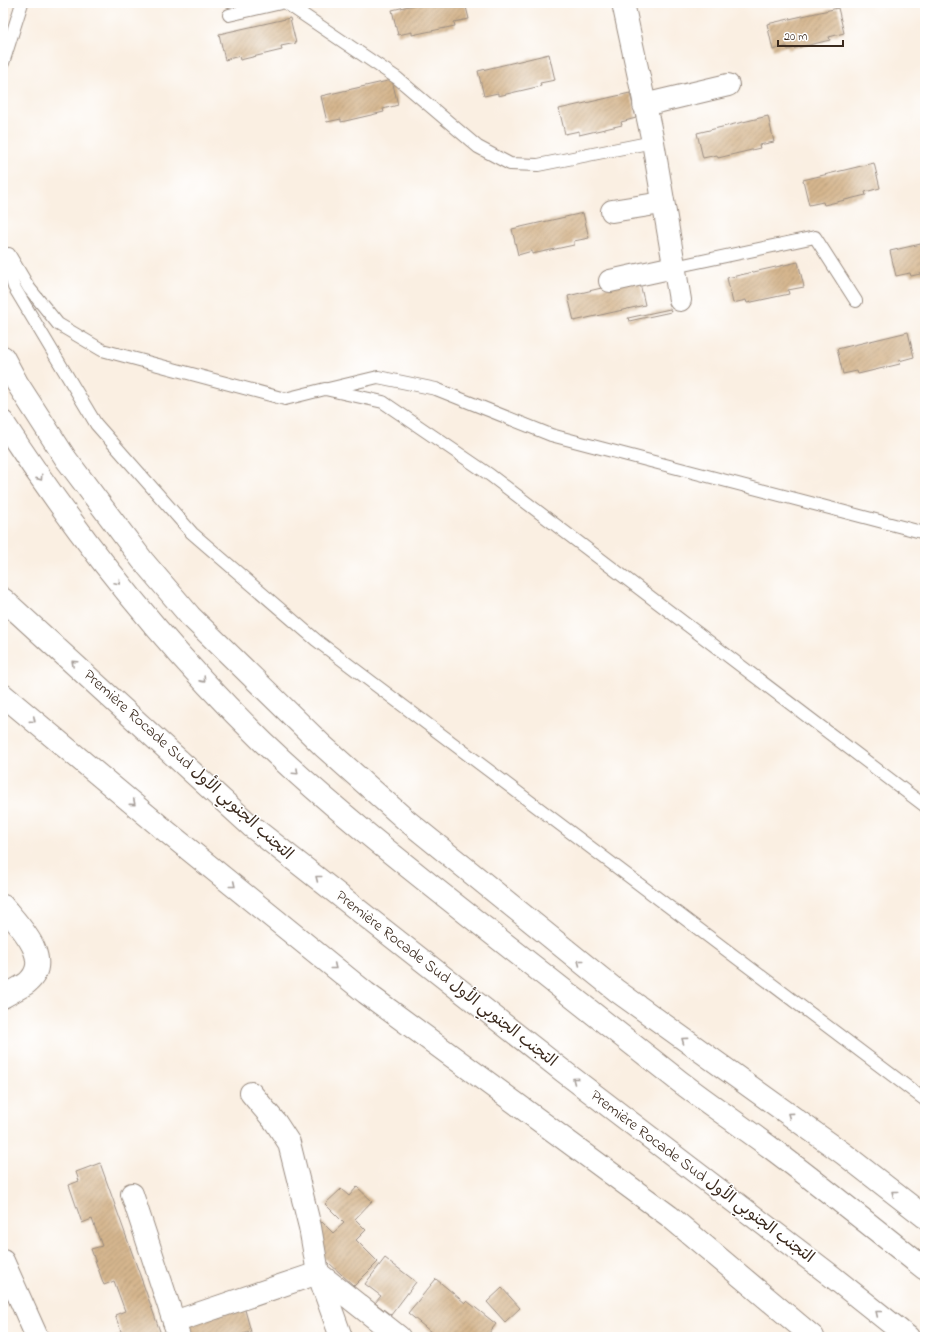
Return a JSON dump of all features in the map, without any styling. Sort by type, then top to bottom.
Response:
[{"type":"main road","points":[[623,3],[653,142],[662,203],[680,300]]},
{"type":"main road","points":[[644,105],[728,85]]},
{"type":"main road","points":[[612,210],[662,203]]},
{"type":"main road","points":[[610,280],[674,267]]},
{"type":"main road","points":[[3,357],[17,383],[66,459],[143,561],[190,616],[323,746],[406,820],[617,991],[838,1149],[925,1217]]},
{"type":"main road","points":[[3,422],[70,520],[113,576],[163,635],[211,689],[315,790],[370,837],[675,1078],[851,1210],[925,1269]]},
{"type":"main road","points":[[3,432],[22,451]]},
{"type":"main road","name":"Première Rocade Sud التجنب الجنوبي الأول","points":[[3,599],[251,826],[563,1071],[829,1274],[908,1337]]},
{"type":"main road","points":[[3,695],[161,827],[366,992],[669,1216],[813,1337]]},
{"type":"main road","points":[[3,906],[34,946],[37,955],[37,965],[34,974],[28,982],[3,997]]},
{"type":"main road","points":[[251,1093],[276,1123],[289,1143],[310,1227],[318,1272],[341,1337]]},
{"type":"main road","points":[[132,1194],[176,1330],[318,1272]]},
{"type":"main road","points":[[3,1261],[37,1337]]},
{"type":"main road","points":[[318,1272],[399,1337]]},
{"type":"lane","points":[[3,63],[22,3]]},
{"type":"lane","points":[[229,15],[281,3]]},
{"type":"lane","points":[[286,3],[397,78],[478,146],[510,164],[538,166],[653,142]]},
{"type":"lane","points":[[674,267],[815,237],[856,301]]},
{"type":"lane","points":[[3,244],[29,288],[58,324],[102,350],[285,399],[378,378],[436,389],[551,436],[925,534]]},
{"type":"lane","points":[[3,252],[14,287],[96,424],[192,533],[316,640],[925,1100]]},
{"type":"lane","points":[[325,389],[383,402],[490,475],[925,806]]},
{"type":"building","points":[[422,3],[465,3],[469,19],[454,22],[455,26],[412,35],[412,32],[398,35],[392,10]]},
{"type":"building","points":[[838,8],[844,33],[829,37],[830,40],[788,50],[787,46],[773,50],[767,24]]},
{"type":"building","points":[[290,18],[296,43],[281,46],[282,50],[240,60],[239,56],[225,60],[219,34]]},
{"type":"building","points":[[549,54],[555,80],[540,83],[541,86],[498,96],[498,93],[484,96],[478,71]]},
{"type":"building","points":[[392,80],[398,105],[383,109],[384,112],[341,122],[341,119],[327,122],[321,96]]},
{"type":"building","points":[[630,93],[636,118],[621,122],[622,125],[579,135],[579,131],[565,134],[559,109]]},
{"type":"building","points":[[768,116],[774,142],[759,145],[760,148],[718,158],[717,155],[703,158],[697,133]]},
{"type":"building","points":[[874,163],[880,188],[865,192],[866,195],[824,205],[823,202],[809,205],[803,180]]},
{"type":"building","points":[[583,213],[589,238],[574,241],[574,245],[532,254],[532,251],[518,255],[512,229]]},
{"type":"building","points":[[925,243],[925,273],[911,276],[910,273],[896,276],[890,251]]},
{"type":"building","points":[[798,262],[804,287],[788,290],[789,294],[747,303],[746,300],[733,303],[727,278]]},
{"type":"building","points":[[639,279],[645,305],[574,321],[568,296]]},
{"type":"building","points":[[670,309],[671,312],[629,321],[628,318]]},
{"type":"building","points":[[908,332],[914,357],[899,361],[900,364],[858,374],[857,371],[843,374],[837,349]]},
{"type":"building","points":[[100,1163],[162,1337],[114,1337],[122,1334],[115,1315],[125,1311],[114,1281],[104,1285],[91,1249],[102,1246],[92,1219],[82,1223],[69,1185],[79,1181],[76,1172]]},
{"type":"building","points":[[357,1187],[372,1201],[355,1219],[366,1230],[356,1240],[378,1262],[354,1286],[304,1240],[322,1222],[333,1233],[344,1223],[325,1204],[341,1189],[349,1196]]},
{"type":"building","points":[[385,1258],[416,1282],[391,1315],[375,1303],[381,1296],[365,1284]]},
{"type":"building","points":[[436,1279],[465,1303],[467,1301],[496,1324],[486,1337],[437,1337],[408,1313]]},
{"type":"building","points":[[502,1288],[520,1308],[505,1322],[487,1302]]},
{"type":"building","points":[[241,1295],[251,1332],[232,1337],[185,1337],[178,1312]]}]
